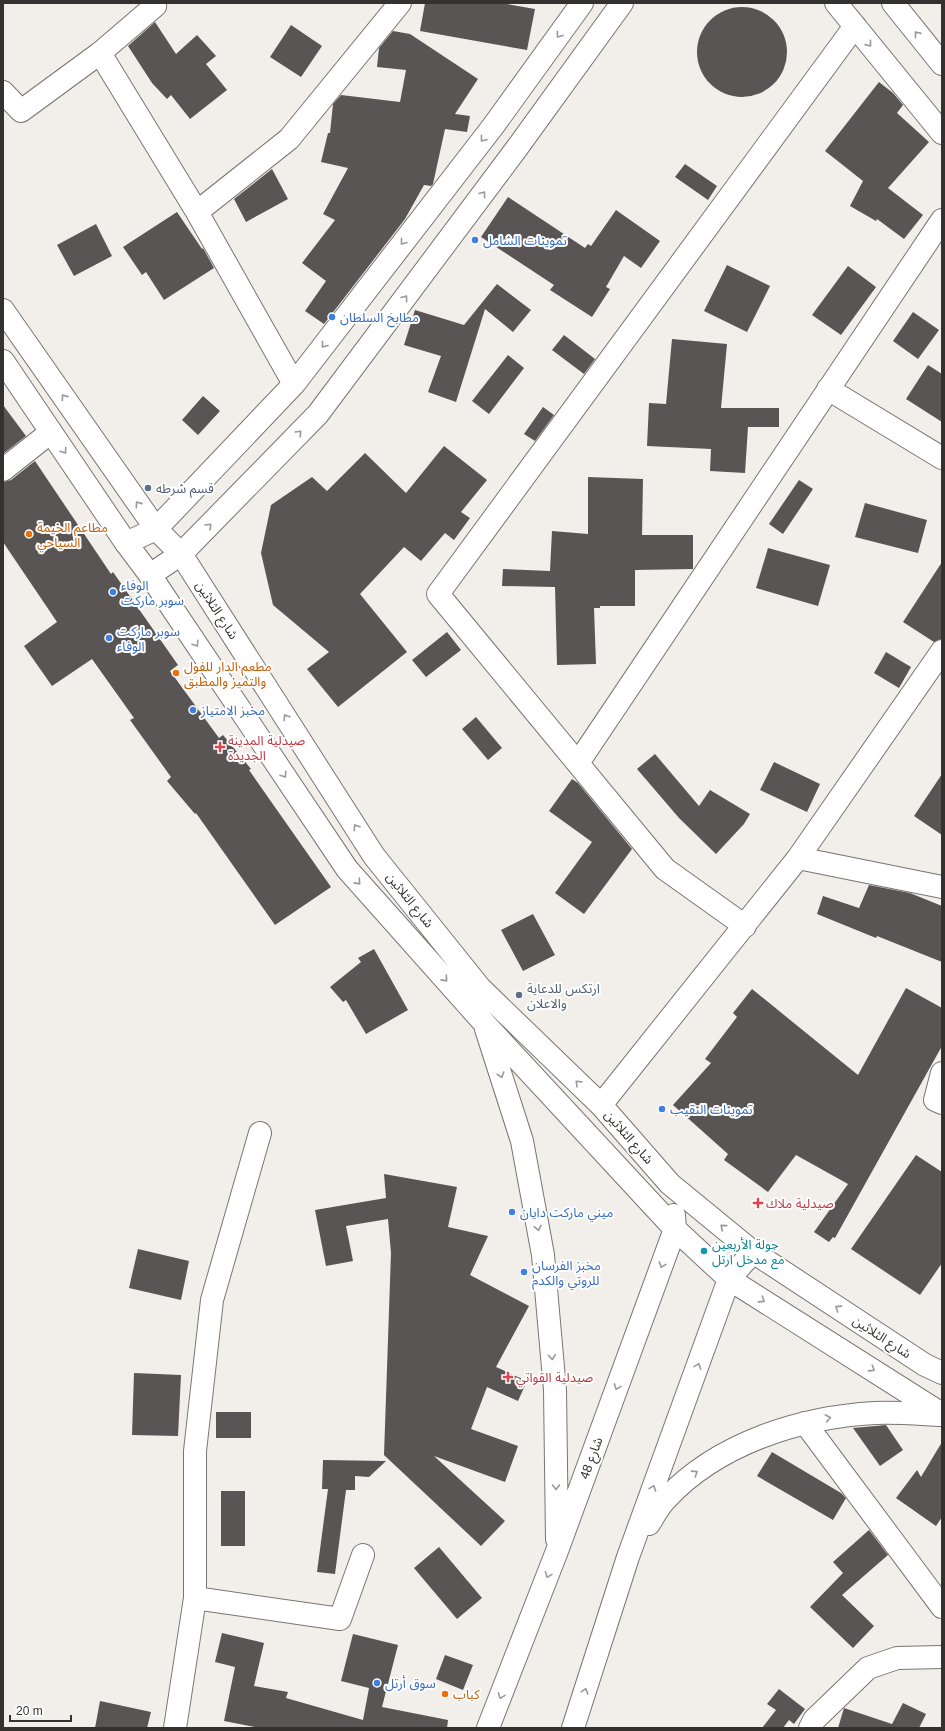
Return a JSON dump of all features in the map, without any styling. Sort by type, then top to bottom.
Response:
[{"type":"street","points":[[3,92],[21,111],[100,53],[155,6],[154,3]]},
{"type":"street","points":[[196,212],[288,139],[400,3]]},
{"type":"street","points":[[126,543],[156,529],[294,384],[494,125],[582,3]]},
{"type":"street","points":[[150,575],[181,554],[318,414],[517,148],[622,3]]},
{"type":"street","points":[[836,3],[942,133]]},
{"type":"street","points":[[893,3],[942,64]]},
{"type":"street","points":[[745,926],[666,869],[438,594],[855,26]]},
{"type":"street","points":[[100,53],[196,212],[294,384]]},
{"type":"street","points":[[578,762],[942,220]]},
{"type":"street","name":"شارع الثلاثين","points":[[3,310],[156,529],[181,554],[374,856],[480,988],[601,1105],[670,1184],[752,1252],[925,1365],[942,1373]]},
{"type":"street","name":"شارع الثلاثين","points":[[3,361],[126,543],[150,575],[347,869],[485,1024],[675,1229],[730,1279],[942,1415]]},
{"type":"street","points":[[828,389],[942,458]]},
{"type":"street","points":[[3,470],[51,432]]},
{"type":"street","points":[[601,1105],[798,858],[939,660]]},
{"type":"street","points":[[798,858],[942,887]]},
{"type":"street","points":[[485,1024],[522,1141],[543,1255],[555,1390],[557,1551]]},
{"type":"street","points":[[942,1073],[935,1100],[942,1104]]},
{"type":"street","points":[[175,1728],[195,1598],[195,1451],[212,1300],[260,1133]]},
{"type":"street","name":"شارع 48","points":[[488,1728],[557,1551],[675,1229],[670,1184]]},
{"type":"street","points":[[573,1728],[628,1557],[730,1279],[752,1252]]},
{"type":"street","points":[[628,1557],[665,1500],[689,1477],[723,1455],[757,1440],[805,1423],[838,1416],[876,1413],[942,1415]]},
{"type":"street","points":[[805,1423],[942,1607]]},
{"type":"street","points":[[195,1598],[340,1619],[363,1556]]},
{"type":"street","points":[[810,1728],[814,1720],[868,1668],[897,1658],[942,1658]]},
{"type":"building","points":[[425,3],[501,3],[535,9],[527,50],[420,31]]},
{"type":"building","points":[[742,7],[759,11],[774,20],[783,35],[787,52],[783,69],[774,84],[759,93],[742,97],[725,93],[710,84],[701,69],[697,52],[701,35],[710,20],[725,11]]},
{"type":"building","points":[[155,22],[176,54],[197,35],[216,56],[206,64],[227,90],[190,119],[171,95],[167,99],[152,83],[128,46]]},
{"type":"building","points":[[291,25],[322,46],[301,77],[270,57]]},
{"type":"building","points":[[393,31],[410,34],[478,79],[455,114],[470,116],[467,132],[445,129],[433,184],[431,186],[424,185],[405,219],[324,324],[305,311],[326,281],[302,263],[335,220],[323,214],[348,168],[321,162],[328,133],[330,133],[333,104],[341,95],[400,102],[406,70],[377,67],[379,48]]},
{"type":"building","points":[[879,82],[893,93],[903,105],[897,113],[929,142],[888,188],[923,215],[904,239],[877,219],[876,221],[850,206],[863,181],[825,151]]},
{"type":"building","points":[[685,164],[717,186],[708,200],[675,177]]},
{"type":"building","points":[[272,169],[288,199],[246,222],[234,199]]},
{"type":"building","points":[[508,197],[585,248],[588,244],[591,246],[616,210],[660,241],[641,268],[624,256],[606,287],[610,289],[592,317],[550,290],[554,285],[481,237]]},
{"type":"building","points":[[177,212],[202,249],[203,248],[214,268],[164,300],[146,272],[142,275],[123,247]]},
{"type":"building","points":[[96,224],[112,256],[74,276],[57,245]]},
{"type":"building","points":[[727,265],[770,286],[747,332],[704,311]]},
{"type":"building","points":[[848,266],[876,287],[841,335],[812,315]]},
{"type":"building","points":[[497,284],[531,310],[513,332],[485,309],[456,402],[428,392],[441,356],[404,345],[415,310],[464,325]]},
{"type":"building","points":[[913,312],[939,330],[918,359],[893,341]]},
{"type":"building","points":[[564,335],[595,359],[584,374],[552,350]]},
{"type":"building","points":[[672,339],[727,344],[721,408],[779,408],[779,427],[748,427],[745,473],[710,471],[711,449],[647,446],[649,403],[666,404]]},
{"type":"building","points":[[508,355],[524,368],[489,414],[472,401]]},
{"type":"building","points":[[928,365],[942,374],[942,422],[906,399]]},
{"type":"building","points":[[203,396],[220,411],[198,435],[182,420]]},
{"type":"building","points":[[3,405],[26,436],[3,454]]},
{"type":"building","points":[[543,407],[554,415],[535,441],[524,434]]},
{"type":"building","points":[[444,446],[487,480],[461,512],[470,518],[454,540],[445,533],[421,561],[404,547],[360,594],[407,652],[338,707],[307,669],[329,652],[273,605],[261,553],[271,505],[312,477],[327,491],[365,453],[406,493]]},
{"type":"building","points":[[35,461],[111,574],[113,572],[178,665],[170,671],[219,738],[223,735],[251,769],[249,770],[331,887],[275,925],[196,813],[195,814],[167,781],[171,777],[130,720],[134,718],[92,659],[52,686],[24,646],[57,622],[3,542],[3,482],[11,480]]},
{"type":"building","points":[[588,477],[643,479],[642,535],[693,535],[693,569],[635,570],[635,606],[600,606],[600,608],[594,608],[596,664],[557,665],[555,587],[502,586],[503,569],[550,571],[552,531],[588,534]]},
{"type":"building","points":[[799,480],[813,489],[783,534],[769,524]]},
{"type":"building","points":[[865,503],[927,520],[918,553],[855,537]]},
{"type":"building","points":[[768,548],[830,565],[818,606],[756,588]]},
{"type":"building","points":[[942,562],[942,639],[934,642],[903,622]]},
{"type":"building","points":[[447,632],[461,650],[426,677],[412,660]]},
{"type":"building","points":[[886,652],[911,667],[899,688],[874,673]]},
{"type":"building","points":[[476,717],[502,748],[488,760],[462,729]]},
{"type":"building","points":[[655,754],[699,806],[710,790],[750,814],[744,824],[716,854],[679,818],[637,769]]},
{"type":"building","points":[[774,762],[820,784],[807,812],[760,790]]},
{"type":"building","points":[[942,774],[942,835],[914,816]]},
{"type":"building","points":[[572,779],[578,783],[632,849],[584,914],[555,893],[592,842],[549,811]]},
{"type":"building","points":[[869,885],[910,893],[942,906],[942,962],[877,936],[876,938],[817,914],[823,896],[859,908]]},
{"type":"building","points":[[533,914],[555,955],[523,971],[501,930]]},
{"type":"building","points":[[374,949],[408,1010],[366,1034],[346,1000],[343,1002],[330,987],[361,962],[358,958]]},
{"type":"building","points":[[906,988],[942,1008],[942,1046],[835,1238],[833,1237],[829,1242],[814,1232],[848,1184],[796,1155],[768,1192],[724,1160],[728,1154],[673,1105],[711,1063],[705,1059],[737,1017],[733,1013],[752,989],[858,1075]]},
{"type":"building","points":[[916,1155],[942,1172],[942,1263],[920,1295],[851,1249]]},
{"type":"building","points":[[384,1174],[457,1187],[448,1227],[488,1236],[470,1275],[529,1306],[496,1367],[527,1381],[518,1401],[487,1387],[471,1429],[518,1446],[505,1482],[434,1456],[505,1521],[481,1546],[384,1455],[391,1253],[388,1219],[346,1226],[353,1261],[326,1266],[315,1210],[386,1198]]},
{"type":"building","points":[[138,1249],[189,1261],[181,1300],[129,1288]]},
{"type":"building","points":[[134,1373],[181,1375],[178,1436],[132,1435]]},
{"type":"building","points":[[216,1412],[251,1412],[251,1438],[216,1438]]},
{"type":"building","points":[[886,1425],[903,1450],[880,1466],[853,1428]]},
{"type":"building","points":[[942,1442],[942,1517],[936,1526],[896,1498],[917,1470],[921,1477]]},
{"type":"building","points":[[772,1452],[841,1493],[846,1498],[833,1520],[757,1476]]},
{"type":"building","points":[[323,1460],[386,1461],[369,1477],[355,1476],[355,1490],[346,1490],[335,1574],[317,1572],[328,1489],[322,1489]]},
{"type":"building","points":[[221,1491],[245,1491],[245,1546],[221,1546]]},
{"type":"building","points":[[869,1530],[888,1555],[842,1595],[874,1626],[853,1648],[810,1607],[843,1573],[833,1562]]},
{"type":"building","points":[[439,1547],[482,1598],[457,1619],[414,1568]]},
{"type":"building","points":[[222,1633],[264,1643],[254,1686],[288,1692],[286,1698],[363,1720],[369,1688],[341,1681],[353,1634],[398,1645],[382,1707],[448,1720],[447,1728],[260,1728],[224,1721],[235,1667],[215,1662]]},
{"type":"building","points":[[445,1655],[473,1665],[463,1690],[436,1679]]},
{"type":"building","points":[[779,1689],[805,1709],[794,1724],[789,1720],[783,1728],[762,1728],[776,1710],[767,1704]]},
{"type":"building","points":[[100,1701],[151,1712],[147,1728],[95,1728]]},
{"type":"building","points":[[903,1703],[926,1714],[919,1728],[838,1728],[844,1708],[892,1724]]},
{"type":"place","name":"تموينات الشامل","points":[[475,240]]},
{"type":"place","name":"مطابخ السلطان","points":[[332,317]]},
{"type":"place","name":"قسم شرطه","points":[[148,488]]},
{"type":"place","name":"مطاعم الخيمة السياحي","points":[[29,534]]},
{"type":"place","name":"الوفاء سوبر ماركت","points":[[113,592]]},
{"type":"place","name":"سوبر ماركت الوفاء","points":[[109,638]]},
{"type":"place","name":"مطعم الدار للفول والتميز والمطبق","points":[[176,673]]},
{"type":"place","name":"مخبز الامتياز","points":[[193,710]]},
{"type":"place","name":"صيدلية المدينة الجديدة","points":[[220,747]]},
{"type":"place","name":"ارتكس للدعاية والاعلان","points":[[519,995]]},
{"type":"place","name":"تموينات النقيب","points":[[662,1109]]},
{"type":"place","name":"صيدلية ملاك","points":[[758,1203]]},
{"type":"place","name":"ميني ماركت دايان","points":[[512,1212]]},
{"type":"place","name":"جولة الأربعين مع مدخل ارتل","points":[[704,1251]]},
{"type":"place","name":"مخبز الفرسان للروتي والكدم","points":[[524,1272]]},
{"type":"place","name":"صيدلية القواتي","points":[[508,1377]]},
{"type":"place","name":"سوق أرتل","points":[[377,1683]]},
{"type":"place","name":"كباب","points":[[445,1694]]}]
